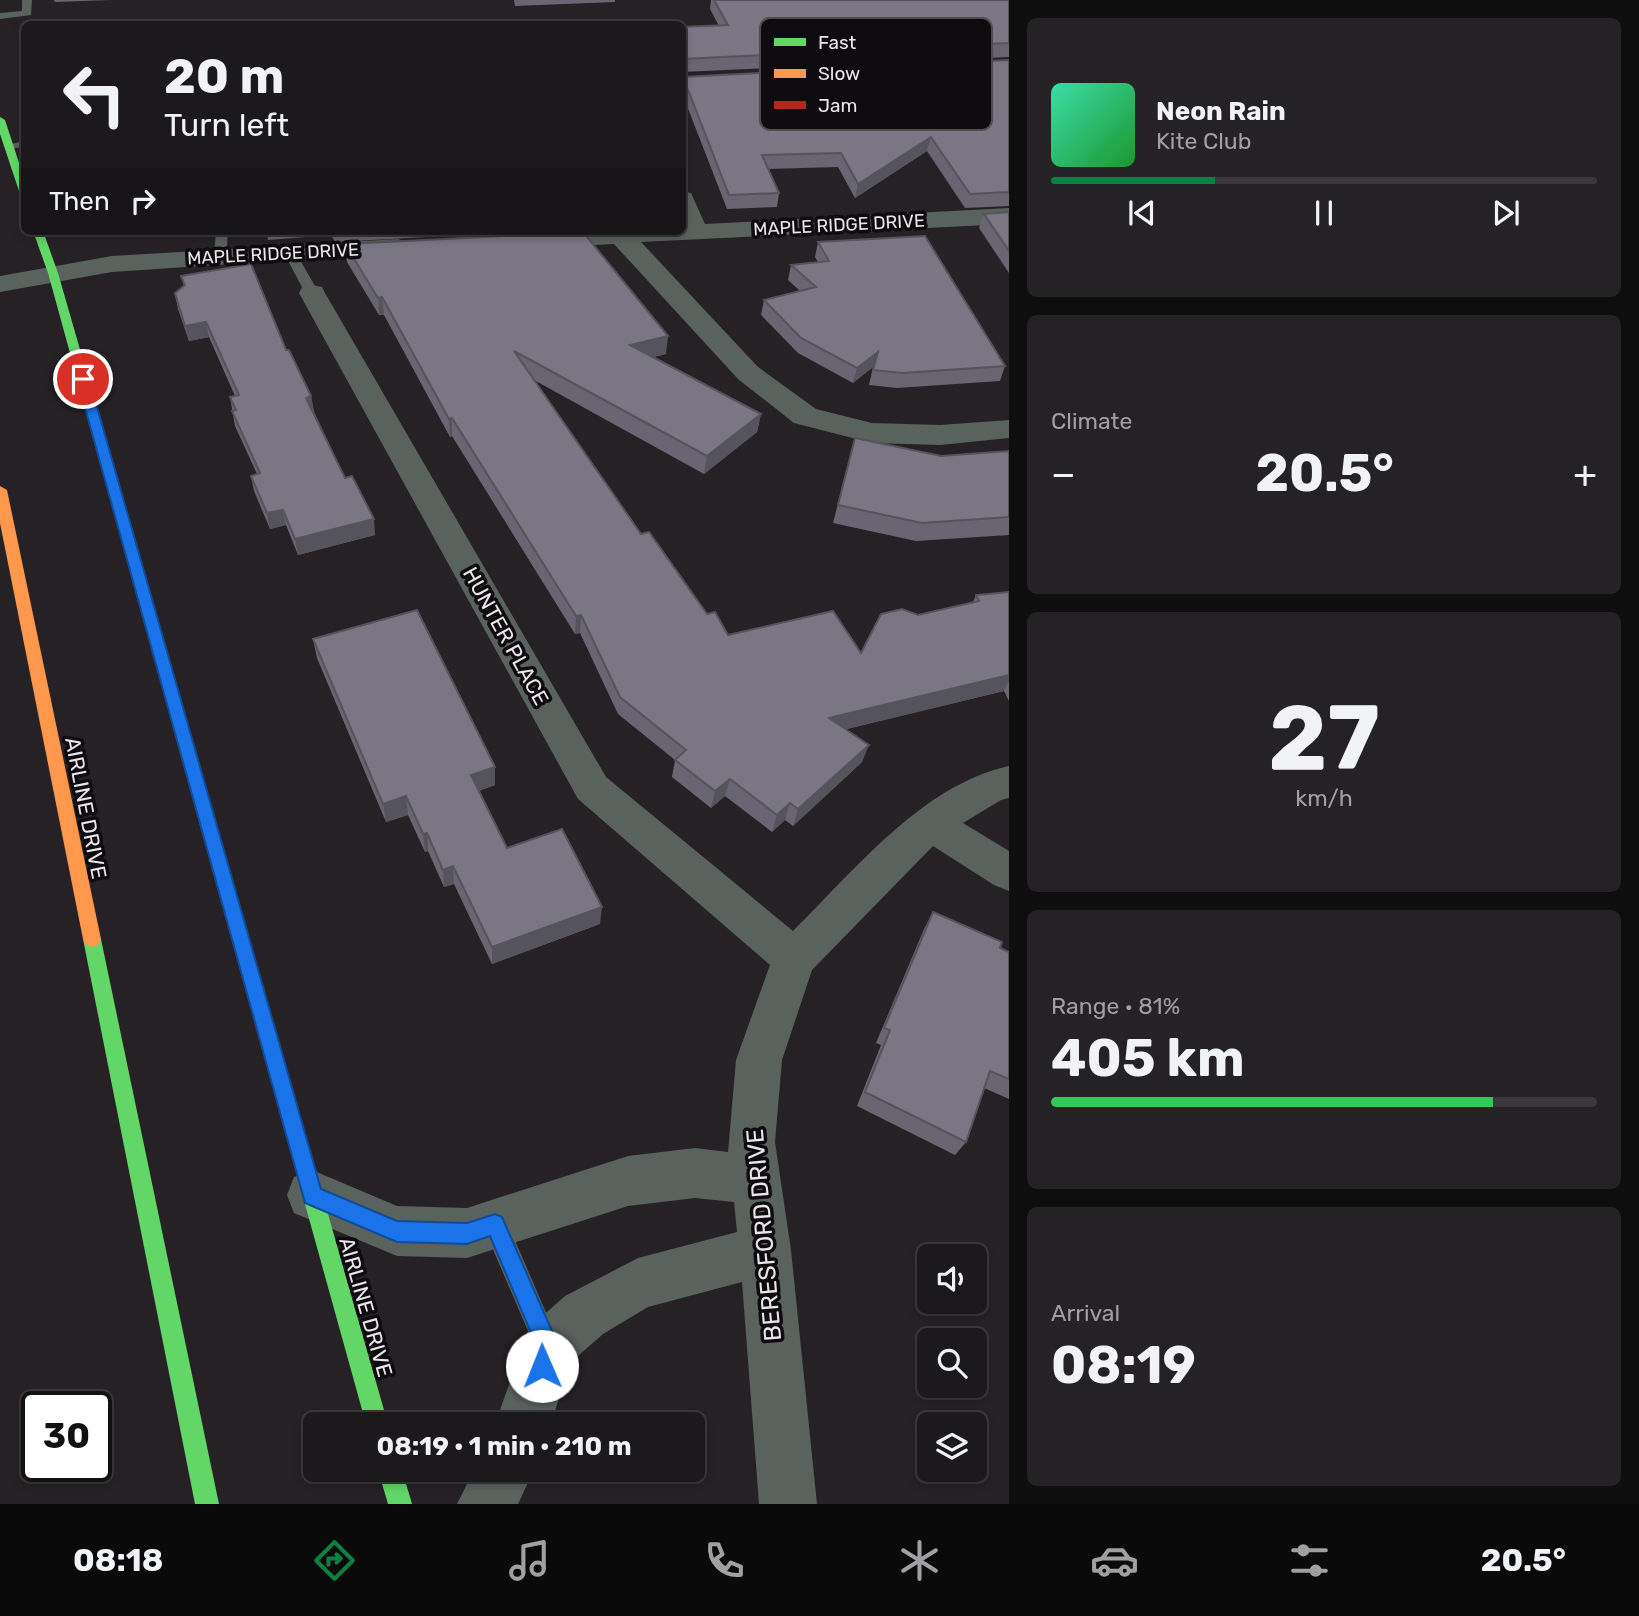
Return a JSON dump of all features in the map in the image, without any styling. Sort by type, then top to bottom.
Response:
[{"type":"highway","points":[[0,120],[17,145],[21,171]]},
{"type":"highway","name":"AIRLINE DRIVE","points":[[39,235],[53,273],[374,1412]]},
{"type":"highway","name":"AIRLINE DRIVE","points":[[0,490],[206,1504]]},
{"type":"highway","points":[[394,1482],[400,1504]]},
{"type":"street","points":[[686,208],[696,232]]},
{"type":"street","name":"MAPLE RIDGE DRIVE","points":[[686,233],[1009,216]]},
{"type":"street","name":"MAPLE RIDGE DRIVE","points":[[511,242],[640,235]]},
{"type":"street","points":[[621,236],[748,373],[805,416],[872,433],[940,435],[1009,429]]},
{"type":"street","name":"MAPLE RIDGE DRIVE","points":[[0,284],[111,264],[428,246]]},
{"type":"street","name":"HUNTER PLACE","points":[[312,293],[592,788],[794,959]]},
{"type":"street","name":"BERESFORD DRIVE","points":[[788,1504],[765,1250],[751,1142],[759,1060],[794,959],[930,823],[991,786],[1009,782]]},
{"type":"street","points":[[930,823],[1009,873]]},
{"type":"street","points":[[312,1195],[397,1231],[467,1233],[628,1181],[695,1173],[756,1180]]},
{"type":"street","points":[[527,1412],[548,1347],[584,1315],[638,1284],[765,1250]]},
{"type":"street","points":[[486,1504],[499,1482]]},
{"type":"lane","points":[[0,16],[27,13],[27,0]]},
{"type":"lane","points":[[221,257],[222,235]]},
{"type":"lane","name":"HUNTER PLACE","points":[[290,253],[312,293]]},
{"type":"lane","points":[[495,1224],[548,1347]]},
{"type":"building","points":[[714,0],[1009,0],[1009,43],[992,44],[992,18],[760,18],[760,55],[686,59],[686,27],[728,25]]},
{"type":"building","points":[[1009,60],[1009,192],[970,194],[931,137],[858,184],[841,153],[762,155],[779,193],[729,195],[686,85],[686,77],[760,73],[760,130],[992,130],[992,61]]},
{"type":"building","points":[[1009,212],[1009,251],[984,214]]},
{"type":"building","points":[[524,235],[585,235],[668,336],[630,345],[761,414],[707,456],[514,351],[641,534],[649,532],[707,614],[715,612],[728,635],[833,611],[861,653],[881,614],[902,609],[918,615],[979,601],[976,595],[1009,592],[1009,675],[829,718],[869,745],[798,809],[790,803],[777,815],[730,779],[715,791],[675,760],[686,750],[620,697],[581,615],[576,616],[452,418],[449,419],[382,297],[378,298],[345,244]]},
{"type":"building","points":[[925,236],[1005,366],[902,373],[873,370],[878,352],[857,368],[801,338],[764,300],[816,287],[791,265],[829,261],[818,242]]},
{"type":"building","points":[[251,264],[286,350],[289,350],[311,396],[306,398],[345,478],[352,476],[374,519],[295,539],[283,510],[267,513],[251,476],[260,473],[232,411],[236,410],[230,397],[239,395],[206,322],[185,326],[175,293],[185,285],[181,276]]},
{"type":"building","points":[[855,438],[941,456],[1009,451],[1009,517],[922,523],[838,505]]},
{"type":"building","points":[[417,610],[495,767],[471,775],[507,848],[562,829],[602,907],[492,947],[453,866],[443,870],[427,833],[423,834],[406,796],[383,804],[313,639]]},
{"type":"building","points":[[933,912],[1002,942],[1000,948],[1009,952],[1009,1079],[990,1071],[966,1142],[865,1092],[890,1030],[884,1028]]},
{"type":"traffic: fast","points":[[0,120],[21,182]]},
{"type":"traffic: fast","points":[[39,235],[53,273],[234,916]]},
{"type":"traffic: fast","points":[[92,939],[207,1504]]},
{"type":"traffic: fast","points":[[308,1179],[374,1412]]},
{"type":"traffic: fast","points":[[394,1482],[400,1504]]},
{"type":"traffic: slow","points":[[0,490],[92,939]]},
{"type":"traffic: jam","points":[[234,916],[308,1179]]},
{"type":"route","points":[[83,379],[312,1195],[397,1231],[467,1233],[495,1224],[548,1347],[542,1366]]}]
